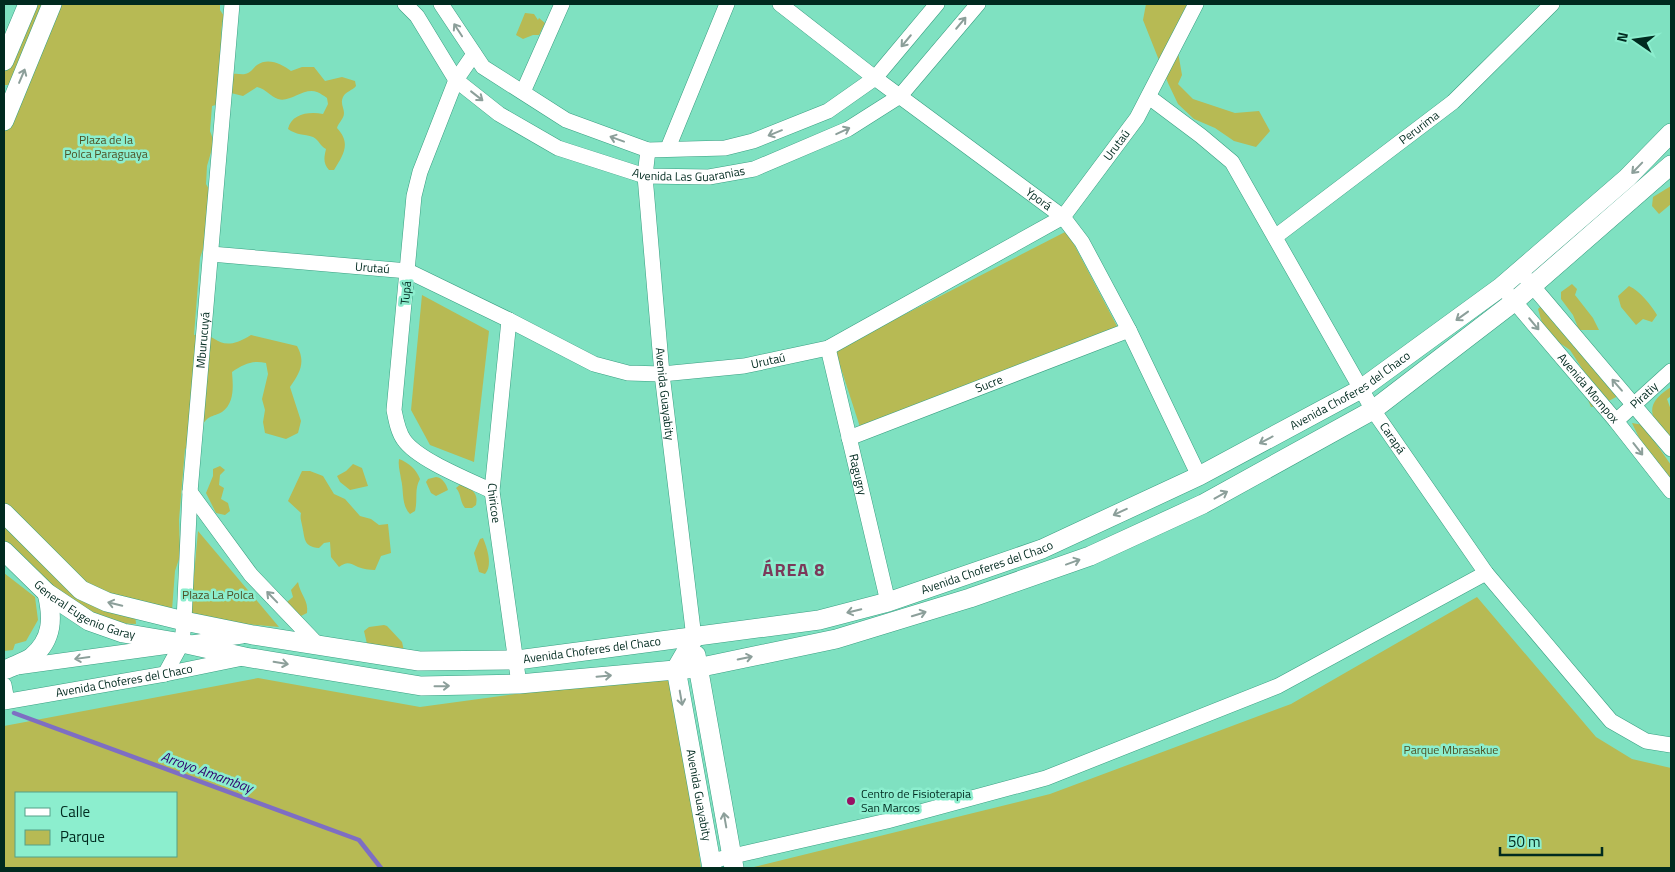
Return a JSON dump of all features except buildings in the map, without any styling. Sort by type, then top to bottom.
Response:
[{"type":"street","points":[[4,61],[28,4]]},
{"type":"street","points":[[4,121],[52,4]]},
{"type":"street","name":"Mburucuyá","points":[[165,674],[182,643],[190,492],[232,4]]},
{"type":"street","name":"Avenida Las Guaranias","points":[[405,4],[417,16],[456,80],[499,114],[558,148],[645,176],[709,177],[754,169],[848,130],[900,96],[978,4]]},
{"type":"street","name":"Avenida Las Guaranias","points":[[441,4],[483,67],[566,120],[648,150],[725,148],[753,142],[828,111],[875,78],[937,4]]},
{"type":"street","points":[[522,92],[562,4]]},
{"type":"street","points":[[668,148],[727,4]]},
{"type":"street","name":"Yporá","points":[[780,4],[875,78],[1063,217],[1082,242],[1129,330],[1199,476]]},
{"type":"street","name":"Urutaú","points":[[211,254],[408,271],[594,364],[628,373],[662,374],[744,366],[828,348],[1063,217],[1137,118],[1196,4]]},
{"type":"street","name":"Perurima","points":[[1275,237],[1453,102],[1552,4]]},
{"type":"street","name":"Tupá","points":[[474,54],[456,80],[420,172],[414,204],[394,410],[404,440],[422,456],[492,492]]},
{"type":"street","name":"Carapá","points":[[1149,97],[1232,162],[1373,410],[1486,573],[1611,721],[1646,741],[1671,745]]},
{"type":"street","name":"Avenida Choferes del Chaco","points":[[182,643],[245,657],[421,686],[519,684],[697,668],[836,639],[970,598],[1090,556],[1204,504],[1373,410],[1515,301],[1526,279],[1671,133]]},
{"type":"street","name":"Avenida Guayabity","points":[[648,150],[645,176],[662,374],[697,668],[733,862]]},
{"type":"street","name":"Avenida Choferes del Chaco","points":[[5,675],[182,643],[254,634],[419,661],[517,660],[819,620],[888,602],[1042,549],[1199,476],[1361,389],[1502,288],[1526,279],[1671,165]]},
{"type":"street","name":"Avenida Mompox","points":[[1526,279],[1671,449]]},
{"type":"street","name":"Avenida Mompox","points":[[1502,288],[1616,421],[1671,491]]},
{"type":"street","name":"Chiricoe","points":[[509,320],[492,492],[519,684]]},
{"type":"street","name":"Sucre","points":[[849,438],[1129,330]]},
{"type":"street","name":"Ragugry","points":[[828,348],[888,602]]},
{"type":"street","name":"Piratiy","points":[[1616,421],[1671,370]]},
{"type":"street","points":[[190,492],[251,575],[318,645]]},
{"type":"street","name":"General Eugenio Garay","points":[[4,513],[81,590],[108,602],[184,622],[254,634]]},
{"type":"street","name":"General Eugenio Garay","points":[[4,551],[47,593],[89,621],[123,633],[182,643]]},
{"type":"street","points":[[712,865],[733,862],[1046,778],[1278,686],[1486,573]]},
{"type":"street","points":[[6,702],[5,675],[31,658],[44,643],[52,613],[47,593]]},
{"type":"street","points":[[676,669],[694,638]]},
{"type":"street","name":"Avenida Choferes del Chaco","points":[[6,702],[165,674],[245,657]]},
{"type":"street","name":"Avenida Guayabity","points":[[676,669],[712,865]]},
{"type":"green space","name":"Plaza de la Polca Paraguaya","points":[[29,4],[220,4],[220,10],[224,16],[221,31],[223,46],[233,74],[244,74],[250,72],[261,63],[270,62],[279,64],[291,71],[302,67],[314,67],[325,81],[342,77],[355,81],[356,86],[346,93],[342,99],[344,115],[337,128],[345,144],[341,159],[334,170],[329,170],[327,167],[324,160],[326,149],[317,140],[288,129],[293,120],[301,115],[307,113],[323,114],[328,104],[327,98],[319,93],[312,91],[283,100],[275,98],[257,87],[243,96],[231,93],[223,103],[212,106],[210,131],[214,142],[207,166],[206,184],[213,196],[200,258],[194,335],[202,334],[224,343],[231,343],[251,335],[297,346],[301,357],[301,367],[290,387],[301,421],[298,433],[286,439],[265,433],[263,422],[265,410],[262,399],[268,374],[266,363],[248,363],[232,372],[232,393],[229,404],[222,412],[205,421],[193,441],[185,449],[179,520],[180,556],[175,571],[172,610],[134,602],[136,624],[113,623],[91,616],[29,567],[15,549],[4,540],[4,108],[16,85],[4,85],[4,47]]},
{"type":"green space","points":[[1146,4],[1187,4],[1178,52],[1182,75],[1178,84],[1193,99],[1235,113],[1259,111],[1270,131],[1256,147],[1234,141],[1215,128],[1194,119],[1178,104],[1143,20]]},
{"type":"green space","points":[[525,13],[534,14],[538,20],[539,18],[545,23],[539,35],[523,39],[516,35]]},
{"type":"green space","points":[[1671,186],[1671,204],[1659,214],[1652,206],[1653,197]]},
{"type":"green space","points":[[1067,231],[1118,328],[860,427],[835,350]]},
{"type":"green space","points":[[1572,284],[1577,289],[1575,295],[1593,318],[1599,330],[1579,330],[1573,315],[1561,299],[1561,292]]},
{"type":"green space","points":[[1629,286],[1641,295],[1655,311],[1657,315],[1652,322],[1643,319],[1636,325],[1621,307],[1618,296]]},
{"type":"green space","points":[[422,295],[489,331],[474,462],[430,445],[411,410]]},
{"type":"green space","points":[[1544,303],[1620,395],[1599,406],[1591,407],[1586,395],[1585,373],[1570,350],[1554,339],[1542,323],[1538,309]]},
{"type":"green space","points":[[1671,387],[1671,396],[1667,399],[1671,410],[1671,444],[1655,421],[1652,407],[1661,394]]},
{"type":"green space","points":[[1632,423],[1643,425],[1671,465],[1671,491],[1654,469]]},
{"type":"green space","points":[[399,459],[412,467],[420,479],[417,487],[415,511],[410,514],[404,502]]},
{"type":"green space","points":[[353,464],[362,468],[368,486],[350,490],[340,482],[337,476]]},
{"type":"green space","points":[[220,466],[225,470],[220,475],[219,485],[224,488],[221,499],[228,503],[230,511],[225,515],[216,513],[206,493],[213,476],[213,469]]},
{"type":"green space","points":[[302,471],[310,471],[323,476],[334,494],[345,499],[360,516],[371,519],[379,525],[388,524],[391,553],[381,556],[375,570],[368,570],[348,563],[339,567],[331,557],[330,542],[324,543],[319,548],[307,544],[301,513],[288,501]]},
{"type":"green space","points":[[436,477],[444,482],[448,490],[436,496],[431,493],[426,482],[428,479]]},
{"type":"green space","points":[[462,483],[475,494],[477,501],[476,505],[472,508],[465,508],[456,488]]},
{"type":"green space","name":"Plaza La Polca","points":[[198,531],[279,627],[190,619]]},
{"type":"green space","points":[[483,538],[488,551],[489,561],[485,574],[479,572],[474,553],[480,539]]},
{"type":"green space","points":[[4,573],[35,597],[38,620],[26,641],[15,644],[13,650],[4,651]]},
{"type":"green space","points":[[298,582],[306,601],[307,609],[307,613],[299,617],[287,602],[293,597],[291,590]]},
{"type":"green space","name":"Parque Mbrasakue","points":[[1477,597],[1596,737],[1632,759],[1671,768],[1671,868],[750,868],[1050,794],[1291,704]]},
{"type":"green space","points":[[384,625],[402,642],[404,651],[367,644],[364,631],[369,627]]},
{"type":"green space","points":[[676,672],[701,868],[4,868],[4,726],[258,678],[420,707]]},
{"type":"waterway","name":"Arroyo Amambay","points":[[14,713],[359,840],[381,868]]},
{"type":"place","name":"Centro de Fisioterapia San Marcos","points":[[851,801]]},
{"type":"district","name":"ÁREA 8","points":[[794,570]]}]
